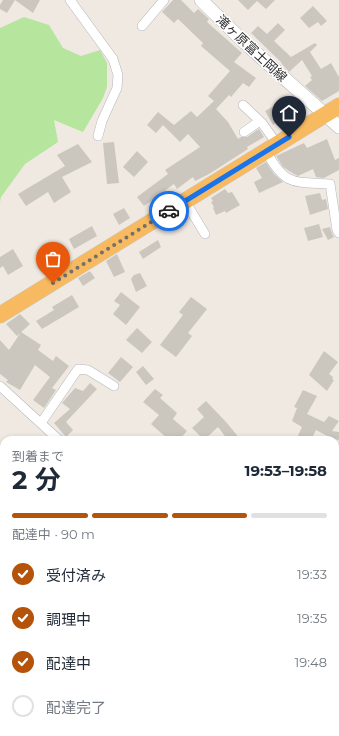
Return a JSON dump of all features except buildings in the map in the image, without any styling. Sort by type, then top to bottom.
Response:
[{"type":"highway","points":[[0,315],[332,110]]},
{"type":"main road","name":"滝ヶ原富士岡線","points":[[201,0],[245,42],[332,110],[339,127]]},
{"type":"street","points":[[70,0],[113,59],[118,75],[117,88],[102,120],[98,136]]},
{"type":"street","points":[[142,26],[164,0]]},
{"type":"street","points":[[243,105],[260,121],[278,170],[289,180],[295,182],[330,184],[337,230],[339,232]]},
{"type":"street","points":[[244,132],[260,121]]},
{"type":"street","points":[[185,201],[205,234]]},
{"type":"street","points":[[41,423],[78,369],[88,370],[114,386]]},
{"type":"street","points":[[0,386],[55,436]]},
{"type":"green space","points":[[24,17],[49,25],[63,48],[81,56],[100,50],[107,63],[107,87],[103,98],[83,132],[54,120],[58,142],[25,164],[1,197],[0,202],[0,28]]},
{"type":"way so far","points":[[53,283],[169,211]]},
{"type":"route","points":[[169,211],[289,137]]}]
